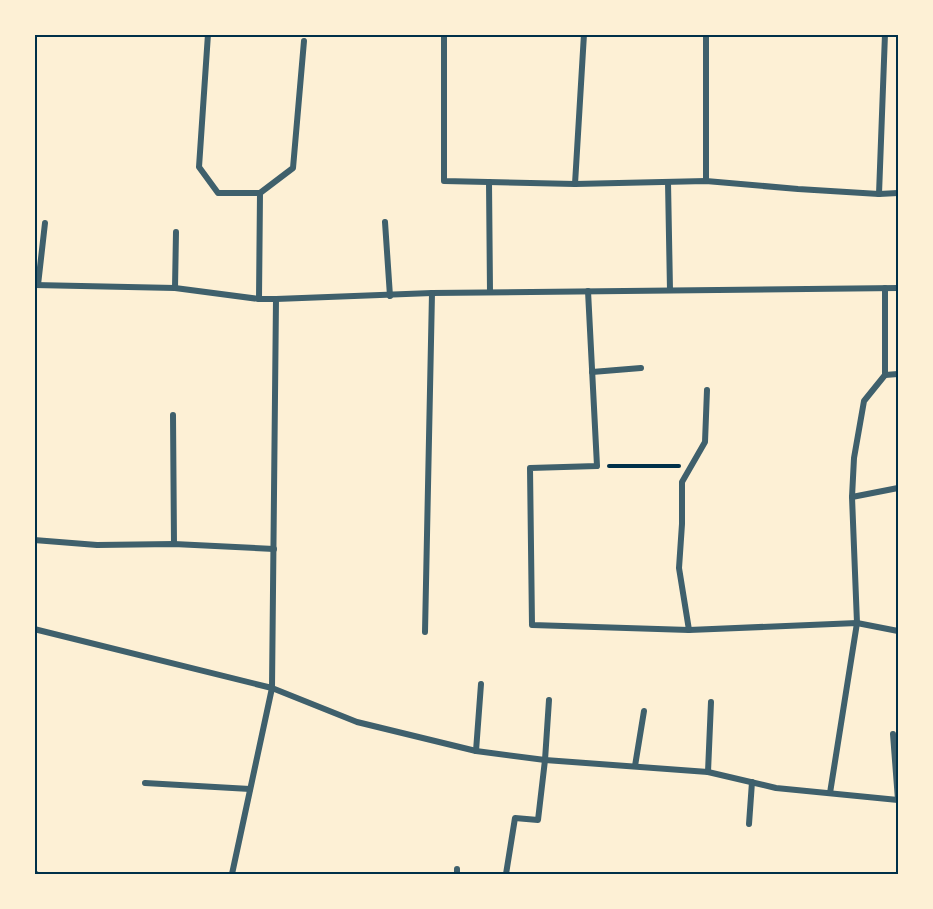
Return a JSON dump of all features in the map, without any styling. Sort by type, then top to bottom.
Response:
[{"type":"street","points":[[208,34],[199,167],[218,193],[260,193],[293,168],[304,41]]},
{"type":"street","points":[[444,34],[444,182],[575,184],[706,181],[798,189],[898,193]]},
{"type":"street","points":[[575,184],[584,34]]},
{"type":"street","points":[[706,34],[706,181]]},
{"type":"street","points":[[879,194],[885,34]]},
{"type":"street","points":[[489,182],[490,292]]},
{"type":"street","points":[[668,182],[670,290]]},
{"type":"street","points":[[259,299],[260,193]]},
{"type":"street","points":[[385,222],[390,296]]},
{"type":"street","points":[[45,224],[36,285],[175,288],[259,299],[490,292],[898,288]]},
{"type":"street","points":[[175,288],[176,232]]},
{"type":"street","points":[[830,793],[857,623],[852,497],[854,458],[864,401],[885,375],[885,288]]},
{"type":"street","points":[[588,291],[597,466],[530,468],[532,625],[689,630],[857,623],[898,631]]},
{"type":"street","points":[[425,632],[432,293]]},
{"type":"street","points":[[232,874],[272,688],[276,299]]},
{"type":"street","points":[[592,372],[641,368]]},
{"type":"street","points":[[885,375],[898,374]]},
{"type":"street","points":[[689,630],[679,568],[682,482],[705,442],[707,390]]},
{"type":"street","points":[[173,416],[174,544]]},
{"type":"street","points":[[852,497],[898,488]]},
{"type":"street","points":[[34,540],[97,545],[174,544],[273,549]]},
{"type":"street","points":[[34,629],[272,688],[357,722],[476,751],[545,760],[708,772],[776,788],[898,800],[893,734]]},
{"type":"street","points":[[476,751],[481,684]]},
{"type":"street","points":[[506,874],[515,818],[538,820],[549,700]]},
{"type":"street","points":[[708,772],[711,702]]},
{"type":"street","points":[[635,766],[644,711]]},
{"type":"street","points":[[749,824],[752,782]]},
{"type":"street","points":[[145,783],[250,789]]},
{"type":"path","points":[[597,466],[692,466]]}]
